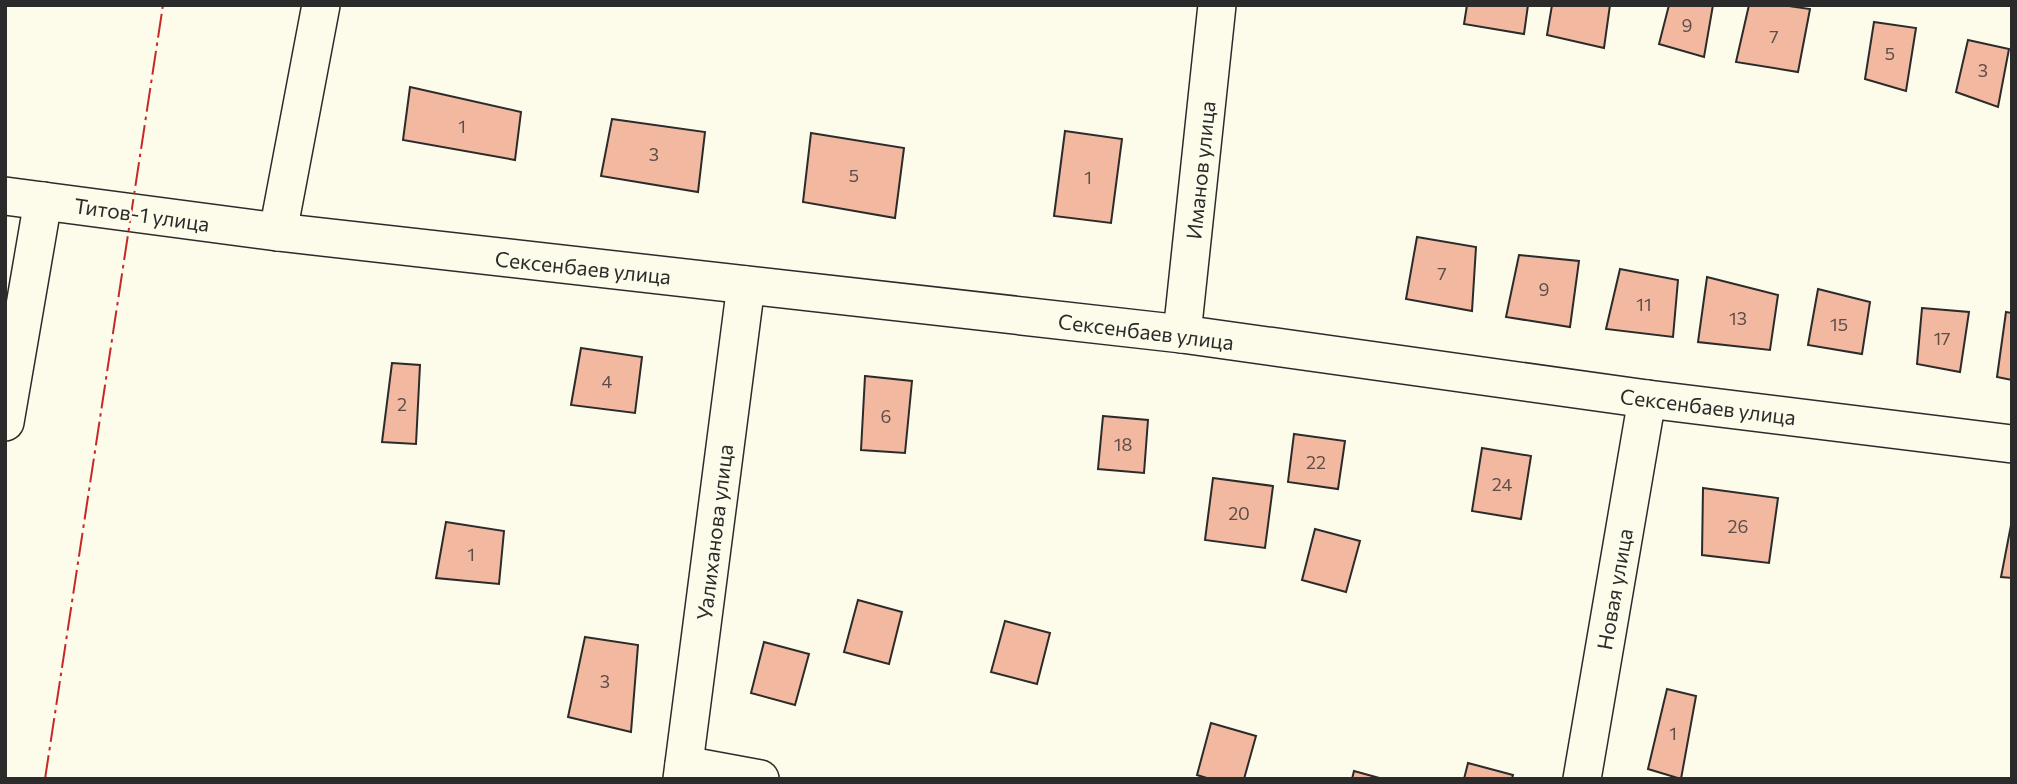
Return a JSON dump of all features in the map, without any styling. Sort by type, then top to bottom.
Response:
[{"type":"street","points":[[278,232],[321,5]]},
{"type":"street","name":"Иманов улица","points":[[1182,334],[1217,5]]},
{"type":"street","name":"Титов-1 улица","points":[[5,196],[278,232]]},
{"type":"street","points":[[5,422],[43,201]]},
{"type":"street","name":"Сексенбаев улица","points":[[278,232],[1182,334],[1647,399],[2012,444]]},
{"type":"street","name":"Уалиханова улица","points":[[683,772],[746,285]]},
{"type":"street","name":"Новая улица","points":[[1582,779],[1647,399]]},
{"type":"street","points":[[683,772],[760,779]]},
{"type":"building","points":[[1467,5],[1528,5],[1524,34],[1464,24]]},
{"type":"building","points":[[1552,5],[1610,5],[1604,48],[1547,35]]},
{"type":"building","points":[[1669,5],[1713,5],[1704,57],[1659,44]]},
{"type":"building","points":[[1749,5],[1782,5],[1810,9],[1798,72],[1736,62]]},
{"type":"building","points":[[1874,22],[1916,28],[1906,91],[1865,79]]},
{"type":"building","points":[[1968,40],[2009,49],[1998,107],[1956,92]]},
{"type":"building","points":[[410,87],[521,112],[515,160],[403,140]]},
{"type":"building","points":[[612,119],[705,132],[698,192],[601,176]]},
{"type":"building","points":[[1065,131],[1122,139],[1111,223],[1054,216]]},
{"type":"building","points":[[811,133],[904,148],[895,218],[803,202]]},
{"type":"building","points":[[1417,237],[1476,247],[1472,311],[1406,299]]},
{"type":"building","points":[[1519,255],[1579,261],[1570,327],[1506,317]]},
{"type":"building","points":[[1620,269],[1678,280],[1673,337],[1606,329]]},
{"type":"building","points":[[1707,277],[1778,295],[1770,350],[1698,342]]},
{"type":"building","points":[[1818,289],[1870,302],[1862,354],[1808,345]]},
{"type":"building","points":[[1922,308],[1969,312],[1960,372],[1917,364]]},
{"type":"building","points":[[2006,312],[2012,313],[2012,380],[1997,377]]},
{"type":"building","points":[[581,348],[642,357],[635,413],[571,405]]},
{"type":"building","points":[[392,363],[420,365],[416,444],[382,442]]},
{"type":"building","points":[[865,376],[912,381],[905,453],[861,450]]},
{"type":"building","points":[[1103,416],[1148,420],[1144,473],[1098,469]]},
{"type":"building","points":[[1294,434],[1345,441],[1338,489],[1288,482]]},
{"type":"building","points":[[1482,448],[1531,456],[1521,519],[1472,511]]},
{"type":"building","points":[[1213,478],[1273,486],[1265,548],[1205,540]]},
{"type":"building","points":[[1703,488],[1778,498],[1769,563],[1702,555]]},
{"type":"building","points":[[2012,520],[2012,578],[2001,577]]},
{"type":"building","points":[[446,522],[504,531],[499,584],[436,578]]},
{"type":"building","points":[[1315,529],[1360,541],[1346,592],[1302,580]]},
{"type":"building","points":[[858,600],[902,612],[889,664],[844,652]]},
{"type":"building","points":[[1005,621],[1050,633],[1037,684],[991,672]]},
{"type":"building","points":[[585,637],[638,645],[631,732],[568,717]]},
{"type":"building","points":[[764,642],[809,654],[795,705],[751,693]]},
{"type":"building","points":[[1667,689],[1696,696],[1681,779],[1648,769]]},
{"type":"building","points":[[1211,723],[1256,736],[1244,779],[1210,779],[1197,775]]},
{"type":"building","points":[[1468,763],[1513,775],[1512,779],[1464,779]]},
{"type":"building","points":[[1354,771],[1383,779],[1352,779]]},
{"type":"power","points":[[45,779],[163,5]]}]
